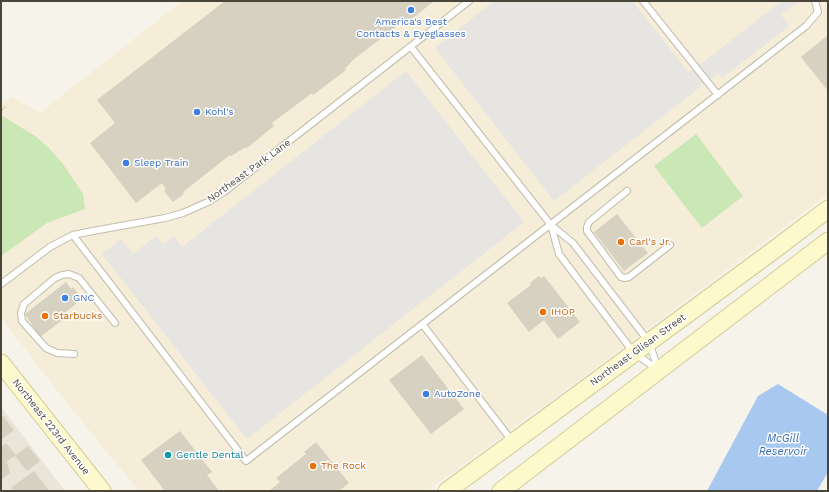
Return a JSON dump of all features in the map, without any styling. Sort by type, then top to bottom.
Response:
[{"type":"main road","name":"Northeast Glisan Street","points":[[447,491],[828,209]]},
{"type":"main road","points":[[511,486],[659,370],[828,241]]},
{"type":"main road","name":"Northeast 223rd Avenue","points":[[1,363],[102,491]]},
{"type":"lane","name":"Northeast Park Lane","points":[[1,284],[50,247],[73,235],[165,218],[190,211],[210,201],[469,1]]},
{"type":"lane","points":[[642,1],[718,95]]},
{"type":"lane","points":[[73,235],[246,460],[423,325],[806,26],[818,12],[815,1]]},
{"type":"lane","points":[[411,47],[551,225],[573,243],[649,342],[659,370]]},
{"type":"lane","points":[[627,191],[589,222],[587,227],[587,231],[621,277],[628,277],[670,245]]},
{"type":"lane","points":[[551,225],[559,254],[634,353],[659,370]]},
{"type":"lane","points":[[74,354],[57,353],[46,348],[22,321],[21,313],[24,304],[55,278],[69,274],[79,278],[115,323]]},
{"type":"lane","points":[[423,325],[513,442]]},
{"type":"path","points":[[1,110],[5,107]]},
{"type":"shaded area","points":[[182,1],[828,1],[828,194],[621,349],[427,491],[139,491],[71,408],[1,318],[1,106],[12,97],[40,113]]},
{"type":"shaded area","points":[[494,1],[632,1],[689,73],[782,1],[800,1],[781,15],[789,26],[722,78],[718,73],[554,201],[435,48]]},
{"type":"shaded area","points":[[406,71],[524,222],[247,439],[102,254],[121,239],[133,254],[156,236],[163,245],[174,236],[182,247]]},
{"type":"shaded area","points":[[1,407],[65,491],[1,491]]},
{"type":"green space","points":[[1,115],[35,136],[48,147],[63,164],[83,194],[85,209],[47,223],[1,256]]},
{"type":"green space","points":[[696,134],[743,196],[702,228],[654,166]]},
{"type":"water","name":"McGill Reservoir","points":[[778,384],[828,415],[828,472],[817,491],[707,491],[758,396]]},
{"type":"building","name":"Kohl's","points":[[225,1],[434,1],[408,22],[406,19],[353,60],[345,69],[346,70],[272,123],[274,126],[247,148],[246,147],[231,156],[230,155],[183,192],[184,194],[173,202],[164,191],[166,189],[162,183],[136,203],[90,143],[115,123],[97,100]]},
{"type":"building","points":[[828,35],[828,91],[801,57]]},
{"type":"building","name":"Carl's Jr.","points":[[617,214],[648,253],[624,271],[594,232]]},
{"type":"building","name":"IHOP","points":[[539,276],[541,278],[544,276],[580,322],[558,339],[544,320],[529,332],[507,303],[531,285],[530,283]]},
{"type":"building","points":[[66,282],[71,289],[73,287],[82,299],[62,315],[65,318],[40,337],[25,314]]},
{"type":"building","name":"AutoZone","points":[[422,355],[464,409],[431,434],[389,380]]},
{"type":"building","points":[[3,416],[14,430],[1,440],[1,418]]},
{"type":"building","points":[[180,431],[212,472],[207,475],[219,491],[165,491],[141,460]]},
{"type":"building","name":"The Rock","points":[[316,442],[349,483],[339,491],[269,491],[280,482],[276,478],[306,454],[304,452]]},
{"type":"building","points":[[6,443],[16,455],[7,461],[10,473],[1,480],[1,447]]},
{"type":"building","points":[[28,446],[40,461],[27,471],[15,456]]},
{"type":"building","points":[[34,471],[49,491],[13,491],[11,488]]},
{"type":"place","name":"America's Best Contacts & Eyeglasses","points":[[411,10]]},
{"type":"place","name":"Kohl's","points":[[197,112]]},
{"type":"place","name":"Sleep Train","points":[[126,163]]},
{"type":"place","name":"Carl's Jr.","points":[[621,242]]},
{"type":"place","name":"GNC","points":[[65,298]]},
{"type":"place","name":"IHOP","points":[[543,312]]},
{"type":"place","name":"Starbucks","points":[[45,316]]},
{"type":"place","name":"AutoZone","points":[[426,394]]},
{"type":"place","name":"Gentle Dental","points":[[168,455]]},
{"type":"place","name":"The Rock","points":[[313,466]]}]
